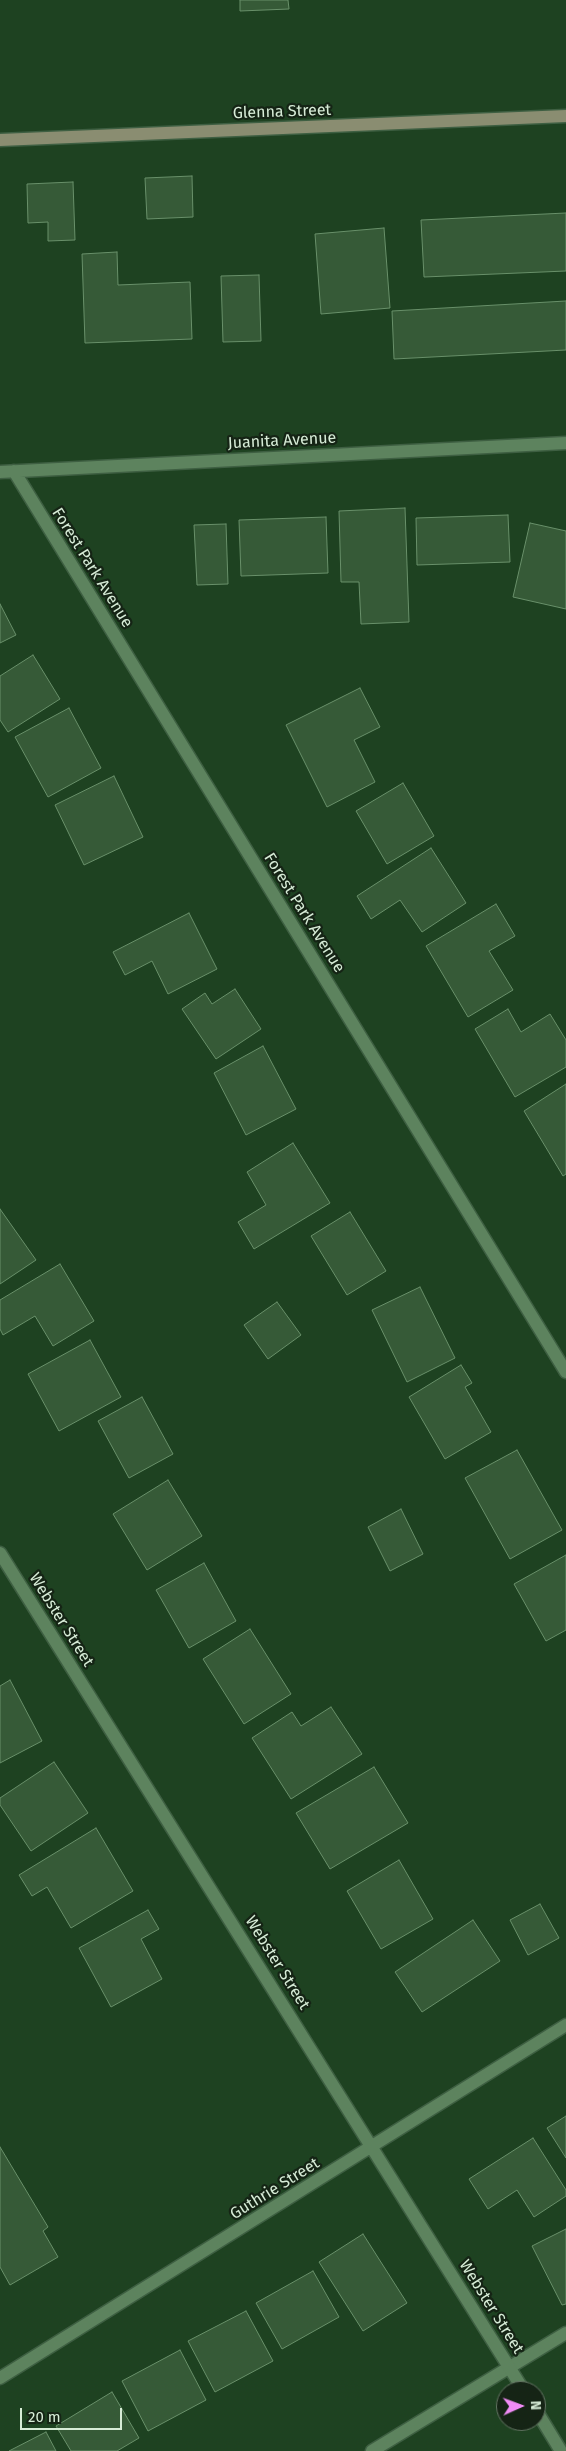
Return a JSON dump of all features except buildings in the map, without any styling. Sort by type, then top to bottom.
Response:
[{"type":"main road","name":"Glenna Street","points":[[0,140],[566,116]]},
{"type":"street","name":"Juanita Avenue","points":[[0,472],[566,443]]},
{"type":"street","name":"Forest Park Avenue","points":[[14,471],[566,1372]]},
{"type":"street","name":"Webster Street","points":[[0,1553],[374,2147],[518,2381]]},
{"type":"street","name":"Guthrie Street","points":[[0,2378],[374,2147],[566,2025]]},
{"type":"street","points":[[372,2451],[566,2333]]},
{"type":"street","points":[[546,2426],[561,2451]]}]
